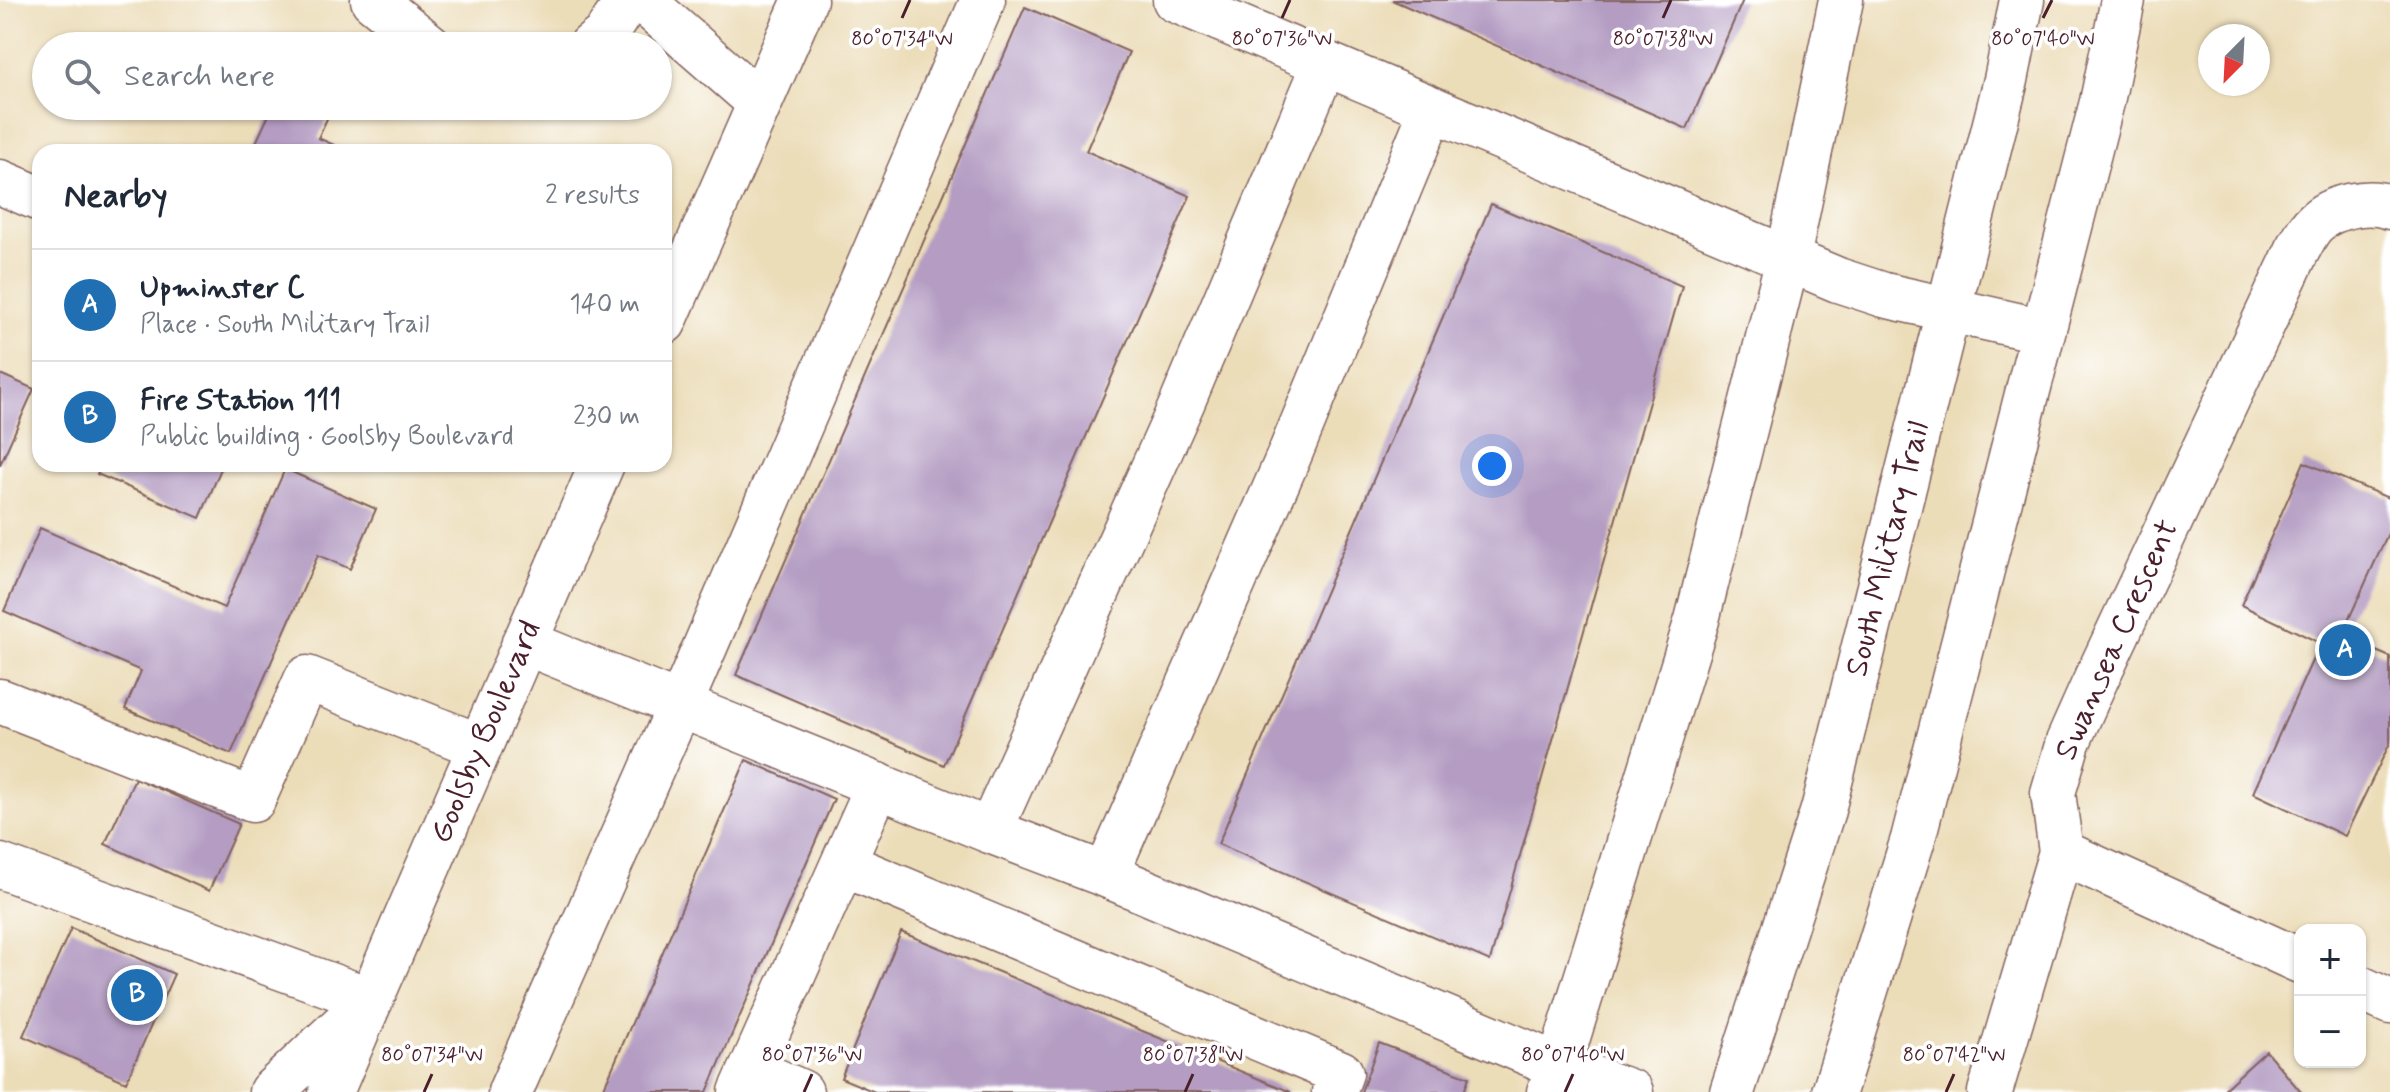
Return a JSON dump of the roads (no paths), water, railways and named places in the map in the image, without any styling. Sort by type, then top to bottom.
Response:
[{"type":"street","points":[[373,0],[413,32]]},
{"type":"street","points":[[607,32],[628,0]]},
{"type":"street","points":[[642,0],[760,103]]},
{"type":"street","points":[[672,304],[805,0]]},
{"type":"street","points":[[510,1092],[983,0]]},
{"type":"street","points":[[1175,0],[1788,258],[1884,295],[2043,331]]},
{"type":"street","points":[[1554,1079],[1697,620],[1788,258],[1841,0]]},
{"type":"street","name":"South Military Trail","points":[[1732,1092],[1823,810],[2006,80],[2022,0]]},
{"type":"street","points":[[1834,1092],[1913,839],[2102,102],[2123,0]]},
{"type":"street","points":[[990,831],[1183,401],[1325,63]]},
{"type":"street","points":[[1106,875],[1289,456],[1432,109]]},
{"type":"street","points":[[0,182],[32,196]]},
{"type":"street","name":"Swansea Crescent","points":[[1990,1092],[2061,852],[2053,793],[2068,742],[2297,251],[2315,223],[2338,209],[2358,205],[2390,207]]},
{"type":"street","name":"Goolsby Boulevard","points":[[331,1092],[598,472]]},
{"type":"street","points":[[524,642],[1106,875],[1554,1079],[1631,1092]]},
{"type":"street","points":[[0,701],[253,800],[307,678],[479,746]]},
{"type":"street","points":[[801,1092],[746,1081],[878,785]]},
{"type":"street","points":[[2061,852],[2294,958]]},
{"type":"street","points":[[843,864],[1341,1073],[1334,1092]]},
{"type":"street","points":[[0,866],[371,1000]]},
{"type":"street","points":[[2366,991],[2390,1002]]},
{"type":"street","name":"Goolsby Boulevard","points":[[271,1092],[371,1000]]},
{"type":"place","name":"Upminster C","points":[[2345,650]]},
{"type":"place","name":"Fire Station 111","points":[[137,995]]}]
